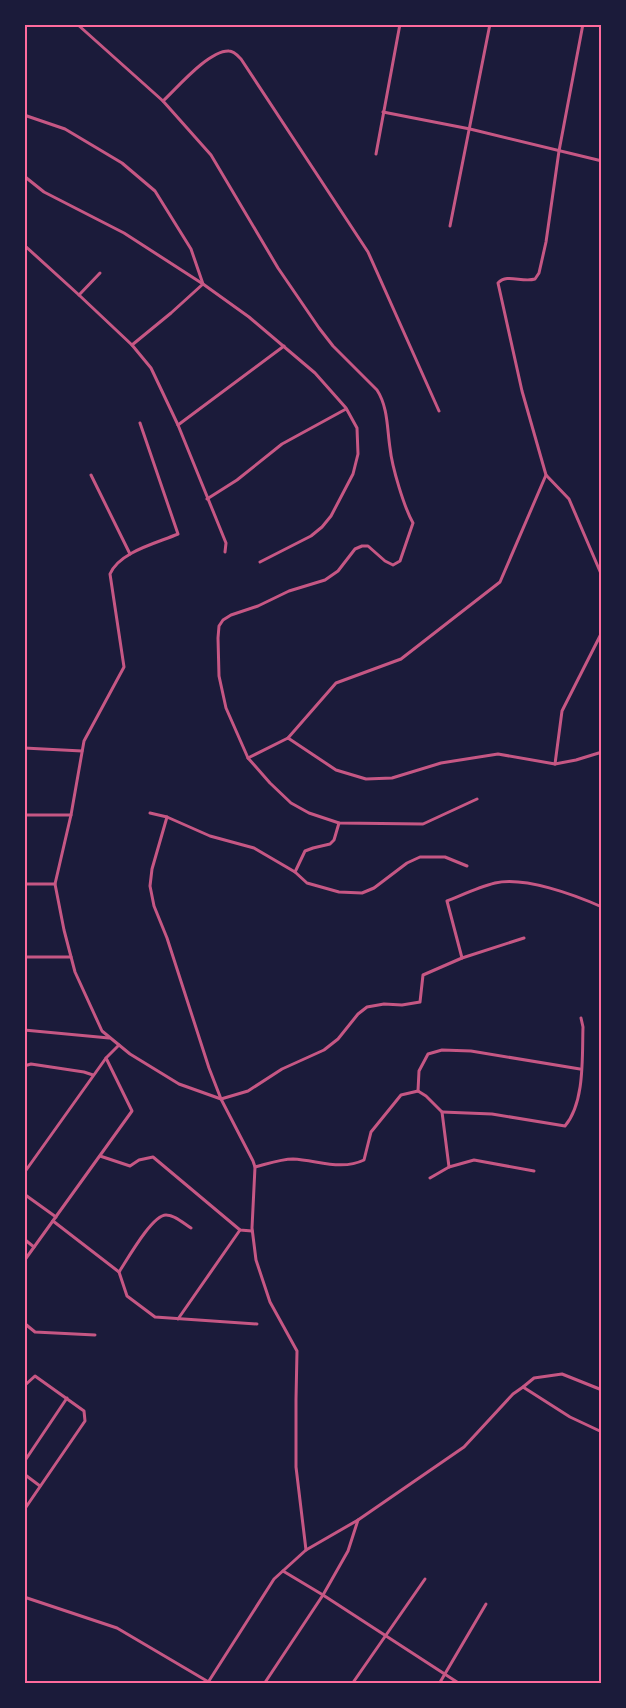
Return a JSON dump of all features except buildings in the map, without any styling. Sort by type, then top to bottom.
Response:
[{"type":"street","points":[[77,24],[163,101],[211,155],[279,268],[319,328],[333,346],[377,390],[385,409],[390,451],[407,513],[413,523],[400,561],[393,565],[368,546],[362,546],[355,549],[338,571],[325,580],[289,591],[223,620],[219,626],[218,638],[222,694],[248,758],[291,803],[309,813],[339,823],[423,824],[477,800]]},
{"type":"street","points":[[376,154],[400,24]]},
{"type":"street","points":[[450,226],[490,24]]},
{"type":"street","points":[[583,24],[539,273],[534,279],[527,281],[506,278],[498,283],[522,391],[546,475],[569,499],[602,576]]},
{"type":"street","points":[[163,101],[198,66],[216,54],[229,51],[241,59],[368,252],[439,411]]},
{"type":"street","points":[[383,112],[470,129],[602,161]]},
{"type":"street","points":[[24,115],[65,129],[122,163],[155,191],[191,249],[203,284]]},
{"type":"street","points":[[24,176],[44,192],[124,232],[249,317],[315,373],[346,408],[357,429],[358,454],[353,474],[331,516],[312,536],[260,562]]},
{"type":"street","points":[[24,245],[80,294],[132,345],[151,368],[178,425],[226,543],[225,552]]},
{"type":"street","points":[[80,294],[100,273]]},
{"type":"street","points":[[132,345],[171,314],[203,284]]},
{"type":"street","points":[[178,425],[285,346]]},
{"type":"street","points":[[207,499],[237,480],[282,444],[346,408]]},
{"type":"street","points":[[140,423],[178,534],[125,556],[113,566],[110,574],[124,667],[84,741],[71,815],[55,884],[75,972],[102,1030],[130,1054],[179,1084],[221,1099],[248,1091],[282,1069],[324,1050],[338,1039],[358,1014],[367,1007],[420,1002],[423,975],[462,958],[524,938]]},
{"type":"street","points":[[91,475],[130,554]]},
{"type":"street","points":[[248,758],[288,738],[336,683],[402,659],[500,582],[546,475]]},
{"type":"street","points":[[555,764],[562,711],[602,632]]},
{"type":"street","points":[[288,738],[336,770],[366,779],[392,778],[441,763],[498,754],[555,764],[602,752]]},
{"type":"street","points":[[24,748],[82,751]]},
{"type":"street","points":[[150,813],[167,817],[210,836],[254,848],[295,872],[307,883],[339,892],[362,893],[374,888],[406,862],[420,857],[445,857],[467,866]]},
{"type":"street","points":[[24,815],[71,815]]},
{"type":"street","points":[[167,817],[152,869],[150,886],[154,906],[167,938],[208,1068],[255,1167],[253,1231],[256,1260],[270,1302],[297,1351],[296,1467],[306,1550]]},
{"type":"street","points":[[295,872],[305,851],[330,844],[334,840],[339,823]]},
{"type":"street","points":[[462,958],[447,901],[496,882],[522,882],[576,896],[602,908]]},
{"type":"street","points":[[24,884],[55,884]]},
{"type":"street","points":[[24,957],[71,957]]},
{"type":"street","points":[[442,1112],[492,1114],[565,1126],[570,1120],[581,1087],[583,1027],[581,1018]]},
{"type":"street","points":[[24,1030],[111,1038]]},
{"type":"street","points":[[24,1173],[106,1058],[119,1045]]},
{"type":"street","points":[[418,1091],[419,1071],[428,1054],[442,1050],[471,1051],[581,1070]]},
{"type":"street","points":[[24,1261],[132,1111],[106,1058]]},
{"type":"street","points":[[24,1066],[31,1064],[84,1072],[93,1076]]},
{"type":"street","points":[[255,1167],[290,1159],[344,1166],[354,1165],[363,1160],[371,1132],[401,1095],[418,1091],[442,1112],[448,1167]]},
{"type":"street","points":[[100,1156],[130,1166],[139,1160],[153,1157],[240,1230],[253,1231]]},
{"type":"street","points":[[430,1178],[448,1167],[474,1160],[490,1161],[534,1171]]},
{"type":"street","points":[[24,1194],[56,1217]]},
{"type":"street","points":[[119,1272],[160,1216],[172,1216],[191,1228]]},
{"type":"street","points":[[52,1221],[119,1272],[127,1296],[155,1317],[257,1324]]},
{"type":"street","points":[[178,1319],[240,1230]]},
{"type":"street","points":[[24,1239],[34,1247]]},
{"type":"street","points":[[24,1323],[35,1332],[95,1335]]},
{"type":"street","points":[[24,1597],[117,1628],[209,1683],[273,1578],[306,1550],[358,1520],[464,1447],[513,1394],[534,1378],[562,1374],[602,1390]]},
{"type":"street","points":[[24,1386],[35,1376],[84,1411],[85,1421],[24,1510]]},
{"type":"street","points":[[523,1387],[570,1417],[602,1432]]},
{"type":"street","points":[[24,1462],[67,1398]]},
{"type":"street","points":[[24,1474],[40,1486]]},
{"type":"street","points":[[264,1684],[323,1595],[348,1551],[358,1520]]},
{"type":"street","points":[[283,1570],[460,1684]]},
{"type":"street","points":[[352,1684],[425,1579]]},
{"type":"street","points":[[439,1684],[486,1604]]}]
